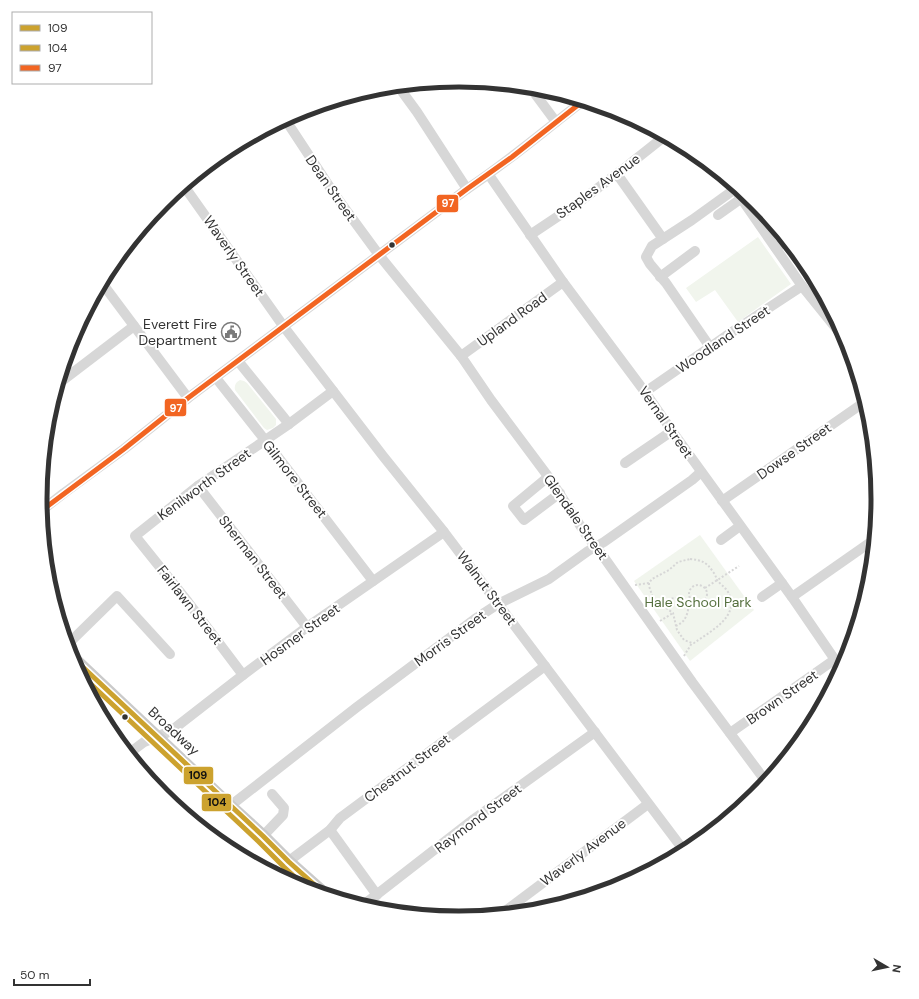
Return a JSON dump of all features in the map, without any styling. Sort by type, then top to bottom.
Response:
[{"type":"main road","name":"Broadway","points":[[83,667],[316,886]]},
{"type":"street","points":[[402,92],[418,112],[467,189]]},
{"type":"street","points":[[535,94],[556,122]]},
{"type":"street","points":[[47,506],[124,449],[188,398],[489,174],[579,105]]},
{"type":"street","name":"Dean Street","points":[[289,124],[335,195],[379,255]]},
{"type":"street","name":"Staples Avenue","points":[[530,235],[575,205],[661,139]]},
{"type":"street","name":"Vernal Street","points":[[489,174],[563,282],[645,392],[792,597],[837,664]]},
{"type":"street","points":[[616,174],[663,239]]},
{"type":"street","points":[[710,347],[666,283],[646,257],[652,246],[692,220],[729,187]]},
{"type":"street","name":"Waverly Street","points":[[187,190],[284,327]]},
{"type":"street","points":[[718,214],[741,199]]},
{"type":"street","points":[[745,202],[802,286],[832,323]]},
{"type":"street","points":[[776,248],[783,243]]},
{"type":"street","points":[[660,277],[695,252]]},
{"type":"street","name":"Glendale Street","points":[[379,255],[461,356],[491,400],[560,493],[587,536],[763,778]]},
{"type":"street","name":"Upland Road","points":[[461,356],[563,282]]},
{"type":"street","name":"Woodland Street","points":[[645,392],[802,286]]},
{"type":"street","points":[[105,288],[188,398]]},
{"type":"street","points":[[66,378],[134,326]]},
{"type":"street","name":"Walnut Street","points":[[284,327],[333,392],[444,532],[681,847]]},
{"type":"street","points":[[238,361],[288,424]]},
{"type":"street","name":"Gilmore Street","points":[[216,378],[373,581]]},
{"type":"street","name":"Kenilworth Street","points":[[135,536],[198,486],[333,392]]},
{"type":"street","name":"Dowse Street","points":[[722,501],[861,405]]},
{"type":"street","points":[[625,463],[672,431]]},
{"type":"street","name":"Morris Street","points":[[230,806],[357,707],[475,619],[498,604],[549,579],[604,542],[692,480],[701,472]]},
{"type":"street","points":[[548,477],[513,506],[524,520],[560,493]]},
{"type":"street","name":"Sherman Street","points":[[198,486],[308,628]]},
{"type":"street","points":[[721,540],[740,526]]},
{"type":"street","name":"Hosmer Street","points":[[132,751],[144,742],[171,731],[308,628],[444,532]]},
{"type":"street","name":"Fairlawn Street","points":[[135,536],[244,675]]},
{"type":"street","points":[[792,597],[869,543]]},
{"type":"street","points":[[762,597],[782,583]]},
{"type":"street","points":[[72,640],[117,596],[170,654]]},
{"type":"street","name":"Brown Street","points":[[730,733],[834,660]]},
{"type":"street","name":"Chestnut Street","points":[[278,870],[330,830],[340,818],[545,666]]},
{"type":"street","name":"Raymond Street","points":[[368,901],[474,819],[595,732]]},
{"type":"street","points":[[263,836],[283,815],[284,808],[272,794]]},
{"type":"street","name":"Waverly Avenue","points":[[509,908],[648,804]]},
{"type":"street","points":[[330,830],[377,895]]},
{"type":"path","points":[[626,589],[635,584],[649,583],[652,579],[669,570],[678,562],[690,559],[700,560],[709,566],[727,591],[731,603],[730,612],[720,625],[692,643],[687,652]]},
{"type":"path","points":[[705,588],[739,566]]},
{"type":"path","points":[[649,583],[655,600],[673,612],[677,630],[684,640],[692,643]]},
{"type":"path","points":[[661,604],[671,598],[678,598],[687,601],[690,600],[696,603],[703,602],[707,595],[705,588],[703,586],[696,585],[690,589],[690,600]]},
{"type":"path","points":[[676,626],[684,621],[688,607],[687,601]]},
{"type":"path","points":[[652,626],[673,612]]},
{"type":"green space","points":[[758,237],[791,284],[738,322],[715,290],[696,302],[686,288]]},
{"type":"green space","points":[[240,380],[247,383],[276,419],[276,425],[273,428],[267,430],[264,428],[235,390],[237,382]]},
{"type":"green space","name":"Hale School Park","points":[[700,535],[754,610],[690,661],[634,581]]},
{"type":"transit line","name":"97","points":[[47,506],[124,449],[188,398],[512,157],[578,105]]},
{"type":"transit line","name":"109","points":[[83,667],[316,886]]},
{"type":"transit line","name":"104","points":[[91,684],[296,878]]},
{"type":"place","name":"Everett Fire Department","points":[[231,332]]}]
